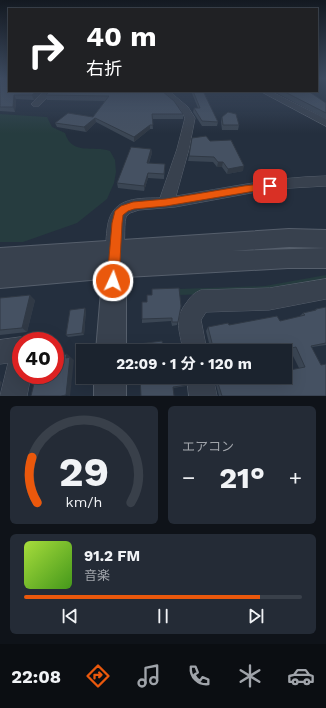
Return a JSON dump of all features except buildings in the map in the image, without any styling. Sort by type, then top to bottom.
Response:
[{"type":"street","points":[[36,104],[44,96]]},
{"type":"street","points":[[166,203],[183,149],[190,118],[185,109],[170,96]]},
{"type":"street","points":[[275,96],[326,123]]},
{"type":"street","points":[[111,344],[114,258],[117,223],[119,214],[125,208],[133,205],[166,203],[244,189],[310,181],[326,181]]},
{"type":"street","points":[[0,277],[114,258],[289,238],[326,239]]},
{"type":"street","points":[[0,258],[326,258]]},
{"type":"street","points":[[194,344],[189,317],[201,301],[269,299],[326,289]]},
{"type":"street","points":[[0,352],[12,350]]},
{"type":"street","points":[[12,396],[15,384]]},
{"type":"street","points":[[110,384],[110,396]]},
{"type":"street","points":[[201,384],[203,396]]},
{"type":"green space","points":[[0,114],[47,117],[52,127],[65,133],[68,140],[73,145],[84,148],[104,149],[110,151],[115,160],[116,172],[114,183],[107,199],[77,223],[23,242],[0,242]]},
{"type":"green space","points":[[326,275],[326,281],[266,292],[179,295],[179,289],[265,286]]},
{"type":"route","points":[[113,281],[117,223],[119,214],[125,208],[133,205],[166,203],[244,189],[270,186]]}]
